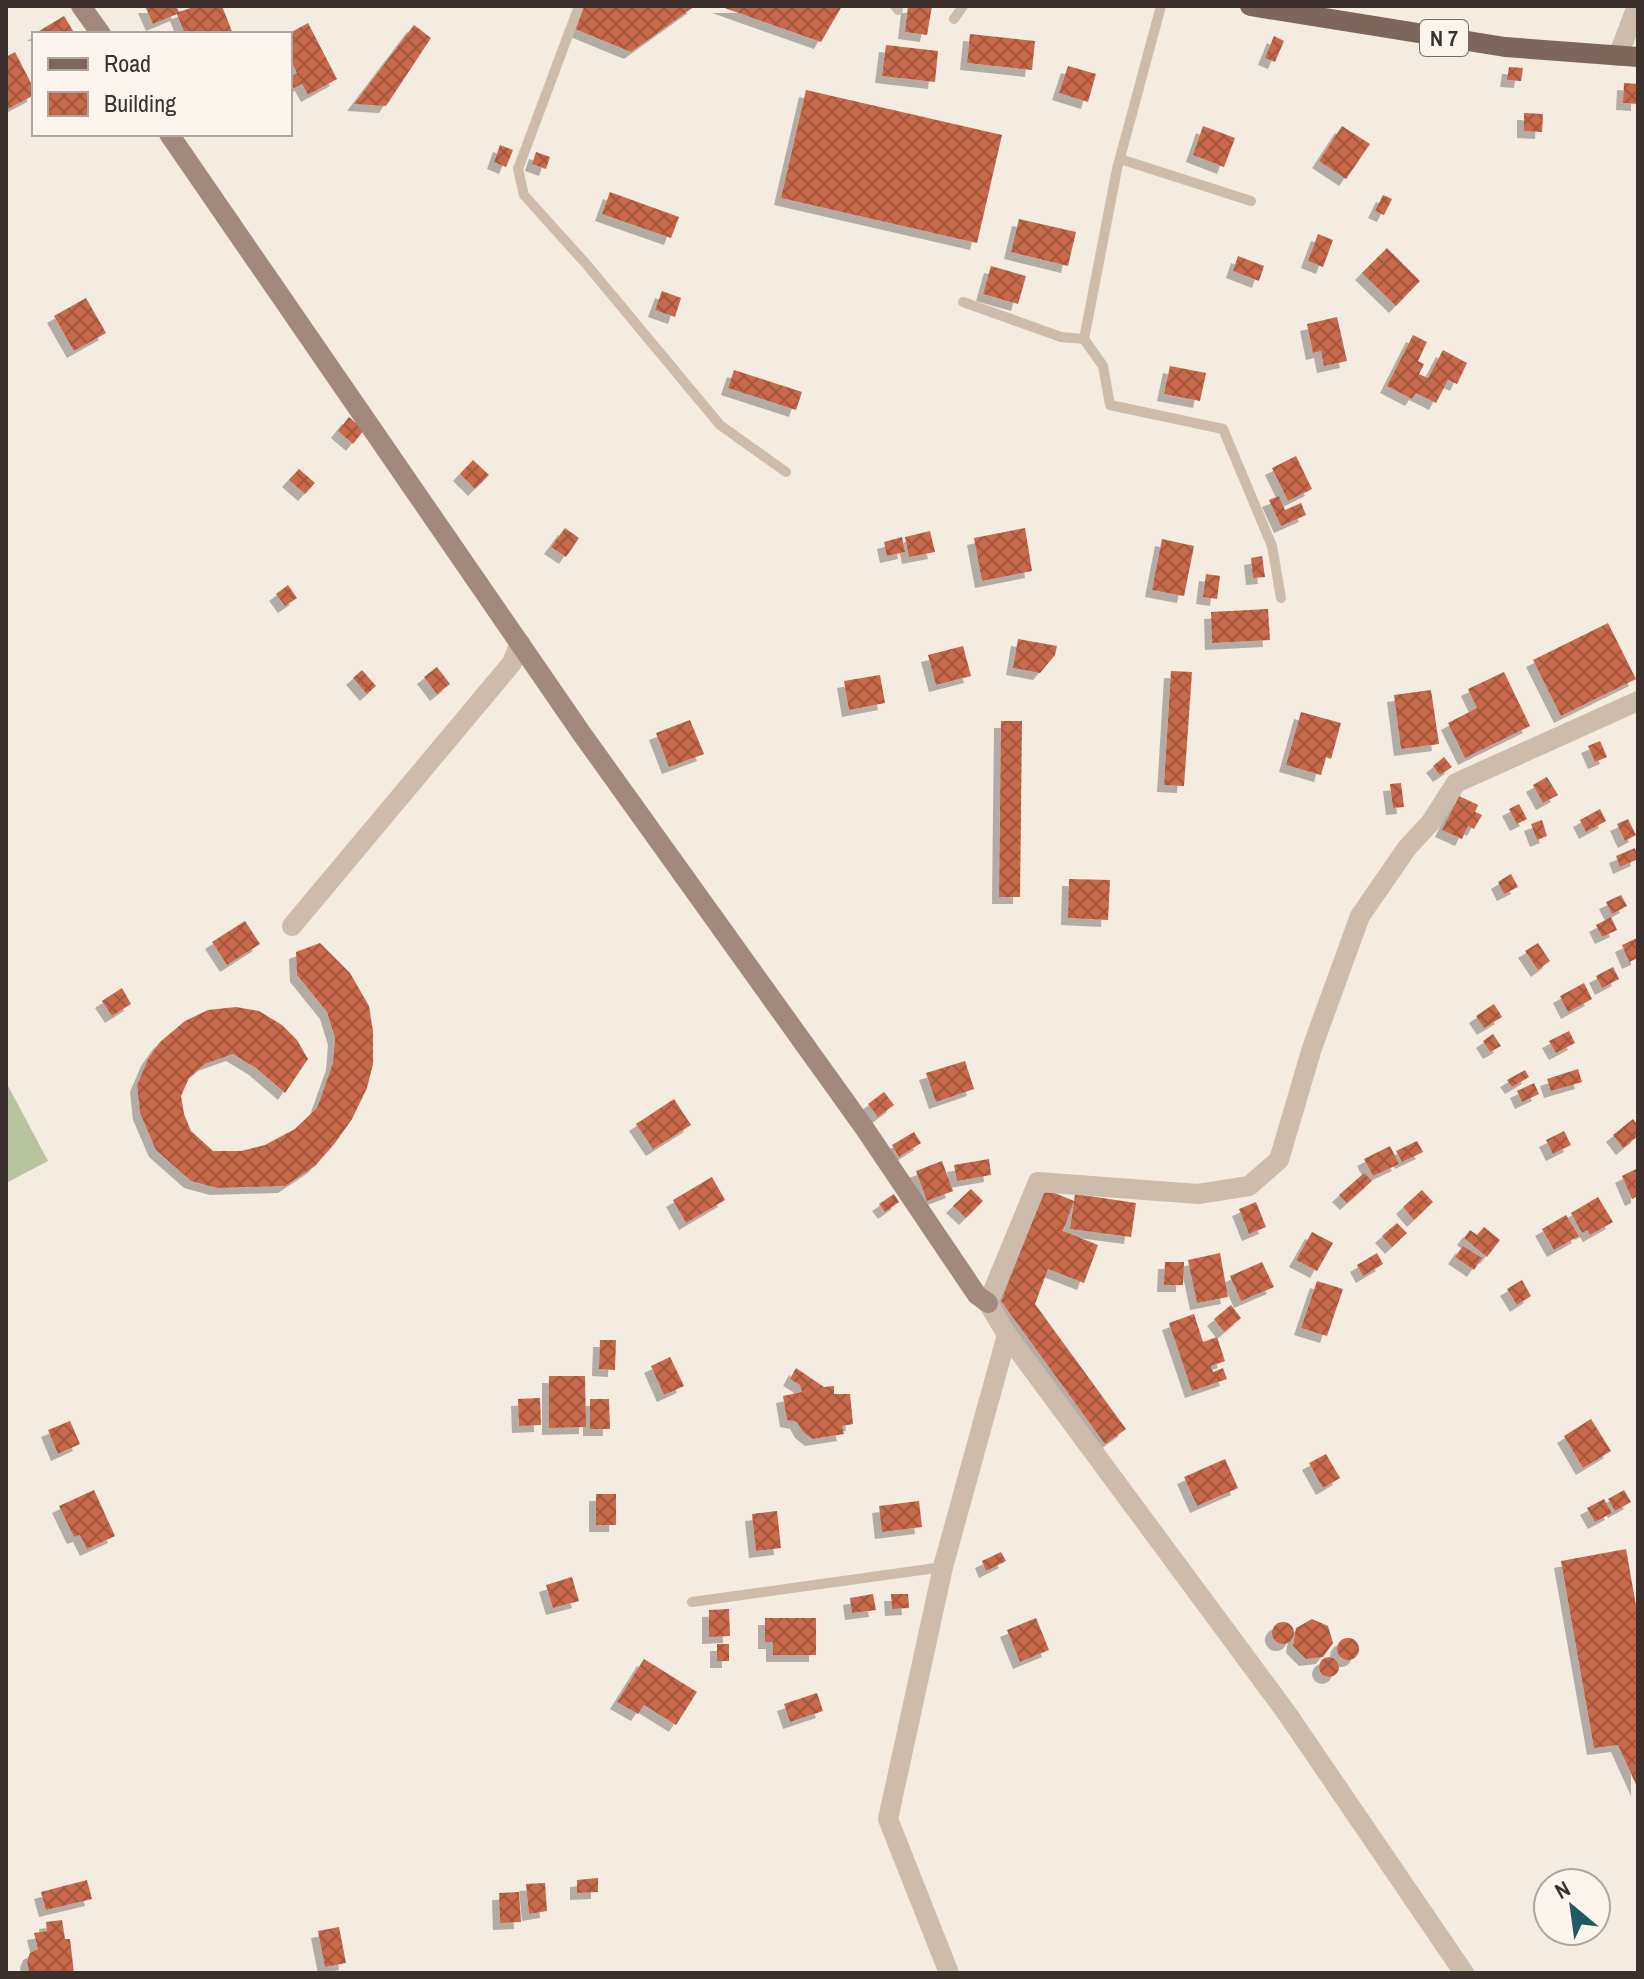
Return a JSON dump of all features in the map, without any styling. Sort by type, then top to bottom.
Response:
[{"type":"main road","name":"N 7","points":[[1250,6],[1505,47],[1628,56]]},
{"type":"street","points":[[81,6],[100,32]]},
{"type":"street","points":[[1628,56],[1637,6]]},
{"type":"street","points":[[170,136],[582,734],[863,1126],[977,1295],[988,1303],[1007,1335],[1286,1712],[1464,1973]]},
{"type":"street","points":[[292,926],[512,663],[520,643]]},
{"type":"street","points":[[988,1303],[1038,1182],[1198,1194],[1249,1186],[1279,1160],[1312,1048],[1360,916],[1407,848],[1431,822],[1456,783],[1638,701]]},
{"type":"street","points":[[949,1973],[888,1819],[943,1567],[1007,1335]]},
{"type":"lane","points":[[579,6],[518,169],[524,195],[587,265],[720,425],[786,472]]},
{"type":"lane","points":[[954,19],[963,6]]},
{"type":"lane","points":[[1161,6],[1120,159],[1084,339],[1103,366],[1110,405],[1223,429],[1272,546],[1281,598]]},
{"type":"lane","points":[[1120,159],[1251,201]]},
{"type":"lane","points":[[963,302],[1061,337],[1084,339]]},
{"type":"lane","points":[[692,1602],[943,1567]]},
{"type":"green space","points":[[6,1082],[48,1161],[6,1183]]},
{"type":"building","points":[[145,6],[176,6],[179,12],[196,6],[222,6],[232,32],[184,32],[177,14],[153,24]]},
{"type":"building","points":[[584,6],[695,6],[631,52],[575,29]]},
{"type":"building","points":[[719,6],[842,6],[821,42]]},
{"type":"building","points":[[908,6],[932,6],[927,35],[905,32]]},
{"type":"building","points":[[64,16],[74,32],[37,32]]},
{"type":"building","points":[[308,23],[337,79],[308,95],[302,84],[292,89],[292,76],[297,73],[292,63],[292,32]]},
{"type":"building","points":[[414,25],[431,38],[386,106],[354,104]]},
{"type":"building","points":[[970,34],[1035,41],[1032,70],[967,63]]},
{"type":"building","points":[[1274,36],[1284,41],[1275,62],[1265,58]]},
{"type":"building","points":[[886,45],[938,51],[935,82],[882,76]]},
{"type":"building","points":[[15,52],[32,85],[32,96],[6,110],[6,57]]},
{"type":"building","points":[[1068,66],[1096,74],[1088,102],[1059,93]]},
{"type":"building","points":[[1509,67],[1523,68],[1521,81],[1507,80]]},
{"type":"building","points":[[1624,83],[1638,84],[1638,104],[1623,103]]},
{"type":"building","points":[[806,90],[1002,135],[977,243],[781,198]]},
{"type":"building","points":[[1524,113],[1543,114],[1542,132],[1524,131]]},
{"type":"building","points":[[1203,126],[1235,138],[1224,167],[1193,155]]},
{"type":"building","points":[[1342,126],[1370,144],[1346,179],[1319,161]]},
{"type":"building","points":[[500,145],[513,150],[506,167],[494,162]]},
{"type":"building","points":[[536,152],[550,157],[546,169],[532,164]]},
{"type":"building","points":[[610,192],[679,217],[671,238],[602,214]]},
{"type":"building","points":[[1383,195],[1392,199],[1384,215],[1375,211]]},
{"type":"building","points":[[1019,219],[1076,232],[1068,266],[1011,252]]},
{"type":"building","points":[[1318,234],[1333,240],[1323,267],[1308,261]]},
{"type":"building","points":[[1387,248],[1420,281],[1396,306],[1362,273]]},
{"type":"building","points":[[1238,256],[1264,266],[1259,281],[1233,271]]},
{"type":"building","points":[[991,266],[1026,276],[1018,304],[983,294]]},
{"type":"building","points":[[662,291],[681,298],[675,317],[655,310]]},
{"type":"building","points":[[86,298],[106,333],[74,351],[54,316]]},
{"type":"building","points":[[1337,317],[1347,361],[1324,366],[1321,351],[1313,353],[1307,324]]},
{"type":"building","points":[[1413,335],[1427,342],[1418,361],[1424,364],[1419,374],[1428,378],[1443,350],[1467,363],[1457,384],[1448,380],[1436,403],[1416,393],[1412,399],[1387,386]]},
{"type":"building","points":[[1170,366],[1206,373],[1200,401],[1164,394]]},
{"type":"building","points":[[734,370],[802,392],[796,410],[728,388]]},
{"type":"building","points":[[349,417],[364,430],[353,444],[338,431]]},
{"type":"building","points":[[1296,456],[1312,489],[1288,501],[1272,468]]},
{"type":"building","points":[[473,460],[489,475],[475,489],[460,474]]},
{"type":"building","points":[[299,469],[315,483],[305,494],[289,480]]},
{"type":"building","points":[[1279,496],[1285,510],[1301,503],[1306,515],[1281,526],[1269,500]]},
{"type":"building","points":[[565,528],[579,538],[566,557],[551,547]]},
{"type":"building","points":[[1025,528],[1032,571],[982,581],[974,538]]},
{"type":"building","points":[[930,531],[935,552],[909,557],[905,537]]},
{"type":"building","points":[[902,537],[905,552],[887,556],[884,542]]},
{"type":"building","points":[[1162,539],[1194,546],[1184,596],[1152,590]]},
{"type":"building","points":[[1262,556],[1265,577],[1253,578],[1251,558]]},
{"type":"building","points":[[1206,574],[1220,576],[1217,599],[1203,597]]},
{"type":"building","points":[[288,585],[297,598],[285,606],[276,594]]},
{"type":"building","points":[[1268,609],[1270,640],[1212,643],[1211,612]]},
{"type":"building","points":[[1608,623],[1636,679],[1561,716],[1533,660]]},
{"type":"building","points":[[1018,639],[1057,646],[1055,655],[1040,673],[1013,668]]},
{"type":"building","points":[[963,646],[971,676],[936,685],[928,655]]},
{"type":"building","points":[[437,667],[450,684],[437,694],[424,677]]},
{"type":"building","points":[[362,670],[376,686],[367,694],[353,678]]},
{"type":"building","points":[[1171,671],[1192,672],[1184,786],[1164,785]]},
{"type":"building","points":[[1504,672],[1530,726],[1465,758],[1448,723],[1477,708],[1468,689]]},
{"type":"building","points":[[880,675],[885,703],[849,710],[844,681]]},
{"type":"building","points":[[1431,690],[1439,744],[1401,749],[1394,695]]},
{"type":"building","points":[[1301,712],[1341,723],[1331,759],[1326,757],[1321,775],[1286,765]]},
{"type":"building","points":[[690,720],[704,754],[669,767],[656,733]]},
{"type":"building","points":[[1001,721],[1022,721],[1020,897],[999,897]]},
{"type":"building","points":[[1600,741],[1607,757],[1595,762],[1588,746]]},
{"type":"building","points":[[1444,757],[1452,767],[1440,775],[1433,766]]},
{"type":"building","points":[[1547,777],[1558,795],[1543,803],[1533,785]]},
{"type":"building","points":[[1401,783],[1404,807],[1393,808],[1390,784]]},
{"type":"building","points":[[1459,796],[1478,805],[1475,812],[1482,815],[1474,829],[1468,826],[1462,839],[1442,830]]},
{"type":"building","points":[[1519,804],[1527,819],[1517,824],[1509,809]]},
{"type":"building","points":[[1600,809],[1606,821],[1586,832],[1580,820]]},
{"type":"building","points":[[1628,819],[1636,835],[1625,841],[1617,824]]},
{"type":"building","points":[[1542,820],[1547,836],[1537,840],[1531,824]]},
{"type":"building","points":[[1635,848],[1638,859],[1620,867],[1616,856]]},
{"type":"building","points":[[1511,874],[1518,887],[1504,894],[1498,882]]},
{"type":"building","points":[[1069,879],[1110,880],[1108,920],[1068,918]]},
{"type":"building","points":[[1621,895],[1627,906],[1612,914],[1606,902]]},
{"type":"building","points":[[1611,917],[1617,930],[1602,937],[1596,925]]},
{"type":"building","points":[[245,921],[260,944],[227,965],[212,942]]},
{"type":"building","points":[[1637,938],[1638,958],[1629,962],[1622,945]]},
{"type":"building","points":[[320,943],[350,973],[369,1006],[373,1064],[367,1088],[352,1119],[315,1166],[285,1186],[217,1188],[191,1181],[156,1150],[140,1113],[137,1085],[148,1059],[160,1042],[185,1021],[208,1010],[236,1007],[259,1011],[282,1025],[297,1040],[308,1059],[285,1093],[256,1068],[233,1054],[205,1064],[189,1078],[181,1096],[184,1114],[191,1131],[213,1151],[241,1151],[265,1145],[295,1129],[317,1108],[333,1063],[335,1038],[327,1012],[297,975],[296,952]]},
{"type":"building","points":[[1538,943],[1550,961],[1538,970],[1525,951]]},
{"type":"building","points":[[1613,967],[1619,979],[1602,988],[1596,976]]},
{"type":"building","points":[[1584,983],[1592,999],[1568,1012],[1560,996]]},
{"type":"building","points":[[122,988],[131,1004],[112,1016],[102,1001]]},
{"type":"building","points":[[1494,1004],[1502,1017],[1484,1028],[1476,1016]]},
{"type":"building","points":[[1569,1031],[1575,1043],[1556,1053],[1549,1041]]},
{"type":"building","points":[[1493,1034],[1501,1046],[1490,1052],[1483,1041]]},
{"type":"building","points":[[965,1061],[974,1089],[936,1102],[926,1073]]},
{"type":"building","points":[[1578,1069],[1582,1082],[1551,1091],[1547,1079]]},
{"type":"building","points":[[1525,1070],[1529,1077],[1512,1087],[1507,1080]]},
{"type":"building","points":[[1534,1083],[1539,1094],[1522,1102],[1517,1091]]},
{"type":"building","points":[[884,1092],[894,1105],[878,1117],[868,1104]]},
{"type":"building","points":[[674,1099],[691,1125],[653,1149],[636,1124]]},
{"type":"building","points":[[1633,1119],[1638,1126],[1638,1136],[1623,1148],[1613,1135]]},
{"type":"building","points":[[1564,1131],[1571,1145],[1553,1154],[1546,1140]]},
{"type":"building","points":[[914,1132],[921,1143],[899,1157],[892,1145]]},
{"type":"building","points":[[1417,1141],[1423,1152],[1402,1162],[1396,1151]]},
{"type":"building","points":[[1390,1146],[1399,1164],[1373,1176],[1364,1159]]},
{"type":"building","points":[[989,1159],[991,1175],[957,1181],[954,1165]]},
{"type":"building","points":[[942,1161],[953,1191],[927,1201],[916,1171]]},
{"type":"building","points":[[1638,1168],[1638,1196],[1632,1199],[1622,1176]]},
{"type":"building","points":[[1364,1173],[1372,1181],[1347,1203],[1339,1195]]},
{"type":"building","points":[[712,1177],[725,1200],[686,1223],[673,1200]]},
{"type":"building","points":[[971,1189],[983,1201],[966,1218],[953,1206]]},
{"type":"building","points":[[1045,1189],[1074,1201],[1063,1231],[1098,1245],[1084,1283],[1048,1269],[1035,1304],[1126,1429],[1105,1444],[1001,1301]]},
{"type":"building","points":[[1422,1190],[1433,1202],[1414,1220],[1403,1207]]},
{"type":"building","points":[[894,1194],[899,1202],[885,1212],[879,1204]]},
{"type":"building","points":[[1075,1194],[1136,1203],[1131,1237],[1070,1229]]},
{"type":"building","points":[[1598,1197],[1613,1222],[1590,1235],[1587,1230],[1582,1233],[1571,1213]]},
{"type":"building","points":[[1256,1202],[1266,1227],[1249,1234],[1239,1209]]},
{"type":"building","points":[[1566,1215],[1579,1236],[1554,1250],[1542,1229]]},
{"type":"building","points":[[1397,1223],[1407,1233],[1392,1247],[1382,1236]]},
{"type":"building","points":[[1484,1227],[1500,1240],[1487,1257],[1464,1238],[1470,1230],[1477,1235]]},
{"type":"building","points":[[1312,1232],[1333,1243],[1317,1271],[1296,1260]]},
{"type":"building","points":[[1463,1246],[1482,1258],[1474,1270],[1455,1257]]},
{"type":"building","points":[[1220,1253],[1228,1297],[1197,1303],[1188,1260]]},
{"type":"building","points":[[1377,1253],[1383,1264],[1363,1276],[1357,1265]]},
{"type":"building","points":[[1165,1262],[1184,1262],[1183,1285],[1164,1285]]},
{"type":"building","points":[[1262,1262],[1274,1287],[1241,1301],[1230,1276]]},
{"type":"building","points":[[1522,1280],[1531,1296],[1517,1305],[1507,1289]]},
{"type":"building","points":[[1317,1281],[1343,1289],[1327,1336],[1301,1328]]},
{"type":"building","points":[[1231,1305],[1241,1318],[1224,1332],[1214,1319]]},
{"type":"building","points":[[1194,1314],[1203,1342],[1217,1337],[1225,1361],[1211,1366],[1213,1372],[1223,1368],[1227,1379],[1192,1391],[1169,1323]]},
{"type":"building","points":[[600,1340],[616,1340],[615,1370],[599,1369]]},
{"type":"building","points":[[670,1357],[684,1386],[664,1395],[651,1366]]},
{"type":"building","points":[[796,1368],[824,1387],[834,1386],[834,1394],[850,1394],[853,1424],[842,1426],[844,1434],[812,1439],[797,1422],[787,1420],[783,1396],[802,1392],[800,1385],[790,1379]]},
{"type":"building","points":[[549,1376],[585,1376],[586,1427],[549,1428]]},
{"type":"building","points":[[540,1398],[541,1425],[519,1426],[518,1399]]},
{"type":"building","points":[[590,1399],[609,1399],[610,1429],[590,1429]]},
{"type":"building","points":[[1591,1419],[1611,1451],[1583,1468],[1564,1436]]},
{"type":"building","points":[[70,1421],[80,1444],[58,1454],[48,1430]]},
{"type":"building","points":[[1326,1454],[1340,1478],[1323,1488],[1309,1463]]},
{"type":"building","points":[[1225,1459],[1238,1488],[1197,1506],[1184,1477]]},
{"type":"building","points":[[94,1490],[115,1536],[87,1549],[80,1535],[74,1537],[59,1506]]},
{"type":"building","points":[[1624,1490],[1631,1502],[1615,1511],[1608,1499]]},
{"type":"building","points":[[596,1494],[616,1494],[616,1525],[596,1525]]},
{"type":"building","points":[[1604,1499],[1612,1513],[1595,1522],[1587,1508]]},
{"type":"building","points":[[919,1501],[922,1527],[882,1532],[879,1506]]},
{"type":"building","points":[[777,1511],[781,1548],[756,1551],[752,1514]]},
{"type":"building","points":[[1626,1549],[1638,1617],[1638,1789],[1618,1745],[1594,1748],[1561,1561]]},
{"type":"building","points":[[1001,1552],[1006,1561],[986,1571],[982,1561]]},
{"type":"building","points":[[572,1577],[579,1601],[553,1608],[546,1585]]},
{"type":"building","points":[[873,1594],[876,1610],[852,1613],[850,1598]]},
{"type":"building","points":[[891,1594],[908,1594],[909,1608],[892,1609]]},
{"type":"building","points":[[729,1609],[730,1636],[709,1637],[709,1610]]},
{"type":"building","points":[[765,1618],[816,1618],[816,1655],[773,1655],[773,1642],[765,1642]]},
{"type":"building","points":[[1036,1618],[1049,1650],[1020,1662],[1007,1630]]},
{"type":"building","points":[[1312,1619],[1328,1626],[1333,1643],[1323,1657],[1306,1659],[1293,1646],[1296,1628]]},
{"type":"building","points":[[1283,1622],[1294,1633],[1283,1644],[1272,1633]]},
{"type":"building","points":[[1348,1638],[1359,1649],[1348,1660],[1337,1649]]},
{"type":"building","points":[[717,1644],[729,1644],[729,1661],[717,1661]]},
{"type":"building","points":[[1329,1657],[1336,1660],[1339,1667],[1336,1674],[1329,1677],[1322,1674],[1319,1667],[1322,1660]]},
{"type":"building","points":[[644,1659],[697,1692],[676,1725],[644,1705],[638,1714],[617,1702]]},
{"type":"building","points":[[817,1693],[823,1711],[790,1722],[784,1704]]},
{"type":"building","points":[[598,1878],[598,1892],[577,1893],[577,1880]]},
{"type":"building","points":[[87,1880],[92,1899],[46,1910],[41,1892]]},
{"type":"building","points":[[545,1883],[547,1911],[529,1914],[526,1884]]},
{"type":"building","points":[[519,1892],[521,1922],[500,1923],[499,1893]]},
{"type":"building","points":[[62,1920],[65,1939],[70,1939],[74,1973],[29,1973],[27,1961],[30,1953],[38,1949],[34,1933],[47,1931],[46,1922]]},
{"type":"building","points":[[339,1927],[346,1963],[325,1967],[318,1931]]}]
